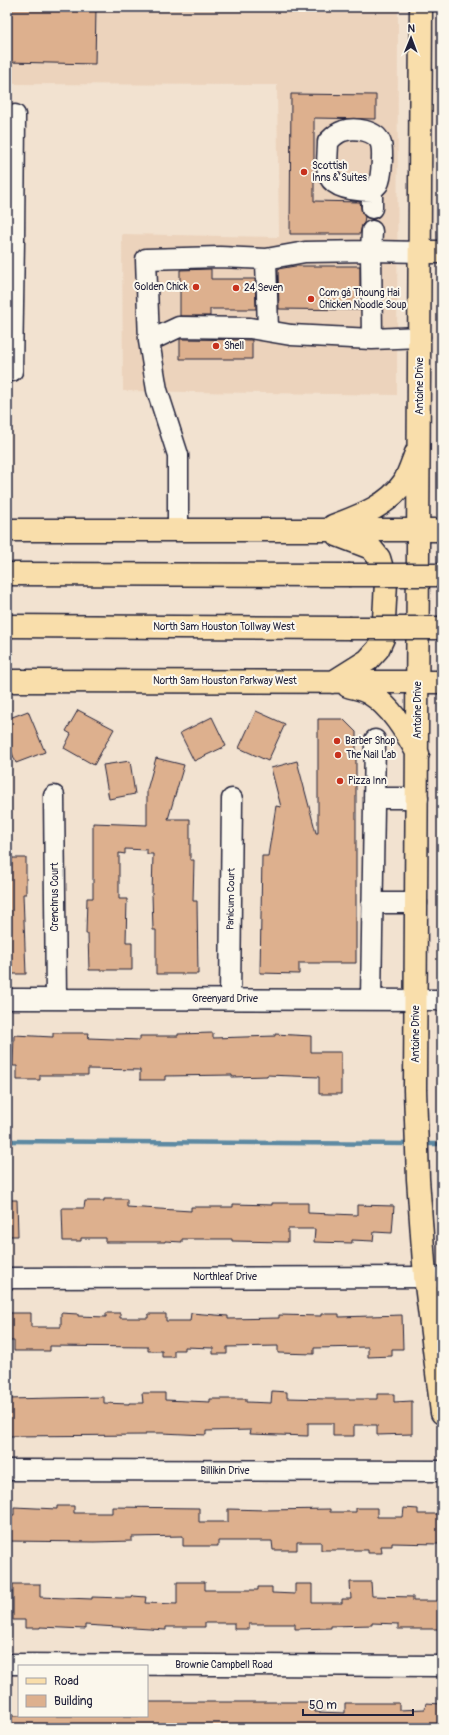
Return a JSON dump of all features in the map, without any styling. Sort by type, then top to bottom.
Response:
[{"type":"main road","name":"Antoine Drive","points":[[421,7],[431,252],[420,337],[416,1090],[418,1179],[433,1277],[442,1412]]},
{"type":"main road","points":[[325,530],[369,510],[390,497],[403,482],[420,443]]},
{"type":"main road","points":[[7,530],[442,530]]},
{"type":"main road","points":[[325,530],[372,548],[378,558],[386,582],[383,638],[378,649],[368,660],[333,682]]},
{"type":"main road","points":[[7,574],[442,575]]},
{"type":"main road","name":"North Sam Houston Tollway West","points":[[7,626],[442,628]]},
{"type":"main road","name":"North Sam Houston Parkway West","points":[[7,681],[442,682]]},
{"type":"main road","points":[[333,682],[368,692],[384,705],[409,738],[418,754]]},
{"type":"street","points":[[7,371],[12,371],[11,239],[15,115]]},
{"type":"street","points":[[372,231],[372,339]]},
{"type":"street","points":[[178,530],[178,455],[157,390],[149,341],[146,259],[220,257],[266,259],[305,252],[431,252]]},
{"type":"street","points":[[266,259],[268,331]]},
{"type":"street","points":[[149,341],[179,328],[250,328],[291,335],[372,339],[420,337]]},
{"type":"street","points":[[371,1000],[375,740]]},
{"type":"street","name":"Crenchrus Court","points":[[54,796],[56,999]]},
{"type":"street","points":[[374,798],[418,798]]},
{"type":"street","name":"Panicum Court","points":[[230,999],[232,799]]},
{"type":"street","points":[[372,903],[417,904]]},
{"type":"street","name":"Greenyard Drive","points":[[7,998],[442,1000]]},
{"type":"street","name":"Northleaf Drive","points":[[7,1278],[433,1277]]},
{"type":"street","name":"Billikin Drive","points":[[7,1470],[442,1471]]},
{"type":"street","name":"Brownie Campbell Road","points":[[7,1664],[442,1666]]},
{"type":"shaded area","points":[[7,7],[398,7],[397,395],[123,391],[122,234],[279,237],[277,85],[7,84]]},
{"type":"building","points":[[7,7],[96,7],[95,64],[7,62]]},
{"type":"building","points":[[291,94],[376,95],[376,119],[314,118],[314,201],[360,202],[362,213],[365,216],[360,234],[290,234]]},
{"type":"building","points":[[295,266],[360,266],[360,310],[279,309],[278,269]]},
{"type":"building","points":[[211,269],[211,279],[255,279],[256,309],[210,309],[210,316],[180,316],[180,270]]},
{"type":"building","name":"Shell","points":[[180,339],[252,340],[252,359],[180,359]]},
{"type":"building","points":[[78,710],[114,729],[94,765],[64,748],[71,734],[66,731]]},
{"type":"building","points":[[28,711],[45,752],[16,763],[7,740],[7,719]]},
{"type":"building","points":[[256,711],[285,724],[268,761],[239,748]]},
{"type":"building","points":[[212,717],[226,746],[194,761],[180,733]]},
{"type":"building","points":[[318,719],[343,719],[356,732],[356,963],[299,963],[299,974],[260,973],[262,856],[268,856],[276,806],[281,807],[271,768],[297,761],[316,833],[318,833]]},
{"type":"building","points":[[156,758],[184,765],[168,819],[190,819],[190,860],[194,860],[193,901],[197,901],[198,974],[156,974],[156,930],[153,930],[152,894],[153,854],[147,854],[147,850],[125,849],[125,854],[119,853],[119,899],[127,899],[126,942],[132,942],[132,970],[89,970],[88,934],[86,934],[87,898],[93,898],[93,823],[147,825],[147,790]]},
{"type":"building","points":[[130,761],[135,794],[109,799],[103,765]]},
{"type":"building","points":[[7,858],[26,858],[26,894],[23,894],[26,974],[7,974]]},
{"type":"building","points":[[53,1033],[89,1033],[88,1038],[140,1040],[140,1036],[178,1036],[178,1034],[213,1033],[213,1038],[275,1036],[275,1034],[311,1036],[311,1052],[341,1052],[341,1094],[319,1094],[319,1077],[267,1075],[232,1077],[232,1075],[165,1076],[165,1080],[140,1080],[140,1070],[88,1069],[88,1075],[40,1075],[40,1080],[17,1080],[17,1066],[13,1066],[14,1035],[53,1037]]},
{"type":"building","points":[[104,1199],[127,1199],[127,1207],[191,1211],[191,1207],[233,1207],[233,1204],[272,1205],[272,1203],[308,1203],[308,1213],[357,1215],[357,1205],[394,1206],[392,1233],[374,1232],[373,1241],[352,1240],[352,1243],[314,1242],[315,1229],[288,1229],[288,1242],[232,1241],[232,1239],[182,1239],[182,1242],[105,1242],[105,1238],[81,1238],[81,1241],[63,1241],[62,1208],[84,1208],[85,1201],[104,1201]]},
{"type":"building","points":[[7,1200],[17,1200],[18,1236],[7,1236]]},
{"type":"building","points":[[7,1313],[31,1313],[31,1327],[61,1327],[61,1313],[78,1314],[78,1316],[106,1317],[106,1313],[120,1313],[120,1318],[148,1318],[148,1314],[166,1314],[166,1321],[190,1321],[191,1313],[228,1316],[228,1319],[279,1318],[279,1315],[321,1316],[321,1314],[339,1314],[339,1317],[402,1315],[403,1349],[392,1349],[392,1356],[368,1357],[368,1347],[314,1348],[314,1354],[278,1353],[278,1346],[227,1347],[227,1354],[213,1354],[213,1348],[185,1347],[185,1350],[174,1350],[174,1357],[162,1357],[162,1351],[148,1351],[148,1347],[50,1346],[50,1351],[14,1351],[14,1341],[7,1341]]},
{"type":"building","points":[[272,1391],[287,1392],[287,1398],[377,1399],[377,1394],[394,1394],[394,1402],[412,1401],[412,1434],[377,1435],[377,1425],[354,1425],[354,1436],[333,1436],[333,1423],[308,1423],[308,1436],[250,1434],[251,1430],[206,1431],[206,1435],[146,1433],[146,1435],[7,1436],[7,1399],[104,1397],[104,1403],[129,1404],[143,1403],[142,1393],[165,1393],[165,1400],[210,1402],[210,1399],[246,1399],[246,1402],[271,1403]]},
{"type":"building","points":[[57,1506],[74,1506],[74,1513],[112,1513],[112,1507],[199,1508],[199,1522],[228,1522],[228,1509],[330,1509],[330,1512],[356,1512],[356,1508],[377,1508],[377,1517],[403,1517],[404,1508],[418,1509],[418,1514],[440,1514],[439,1544],[392,1543],[392,1546],[381,1546],[382,1553],[368,1553],[368,1550],[321,1550],[321,1542],[297,1542],[297,1550],[273,1550],[272,1541],[218,1541],[218,1546],[183,1546],[183,1536],[132,1537],[132,1541],[7,1541],[7,1515],[14,1515],[14,1507],[57,1509]]},
{"type":"building","points":[[177,1582],[205,1582],[205,1590],[258,1590],[258,1587],[272,1587],[272,1593],[295,1594],[295,1584],[312,1584],[312,1603],[342,1603],[342,1599],[351,1599],[350,1582],[371,1582],[372,1596],[413,1597],[413,1601],[442,1601],[442,1629],[398,1629],[398,1624],[372,1623],[372,1625],[295,1629],[295,1624],[249,1624],[249,1629],[234,1629],[234,1623],[205,1623],[205,1627],[166,1627],[166,1630],[85,1625],[85,1629],[40,1627],[25,1628],[25,1620],[13,1620],[13,1584],[40,1584],[40,1597],[92,1599],[92,1597],[132,1598],[133,1596],[146,1597],[145,1603],[177,1604]]},
{"type":"building","points":[[148,1702],[316,1702],[315,1712],[345,1713],[345,1703],[399,1703],[399,1710],[425,1709],[426,1703],[441,1704],[440,1717],[442,1717],[442,1728],[9,1728],[9,1716],[148,1717]]},
{"type":"waterway","points":[[7,1141],[411,1144]]},
{"type":"waterway","points":[[423,1144],[442,1144]]},
{"type":"place","name":"Scottish Inns & Suites","points":[[304,172]]},
{"type":"place","name":"Golden Chick","points":[[196,287]]},
{"type":"place","name":"24 Seven","points":[[236,288]]},
{"type":"place","name":"Com gá Thoung Hai Chicken Noodle Soup","points":[[311,299]]},
{"type":"place","name":"Shell","points":[[216,346]]},
{"type":"place","name":"Barber Shop","points":[[337,741]]},
{"type":"place","name":"The Nail Lab","points":[[338,755]]},
{"type":"place","name":"Pizza Inn","points":[[340,781]]}]
